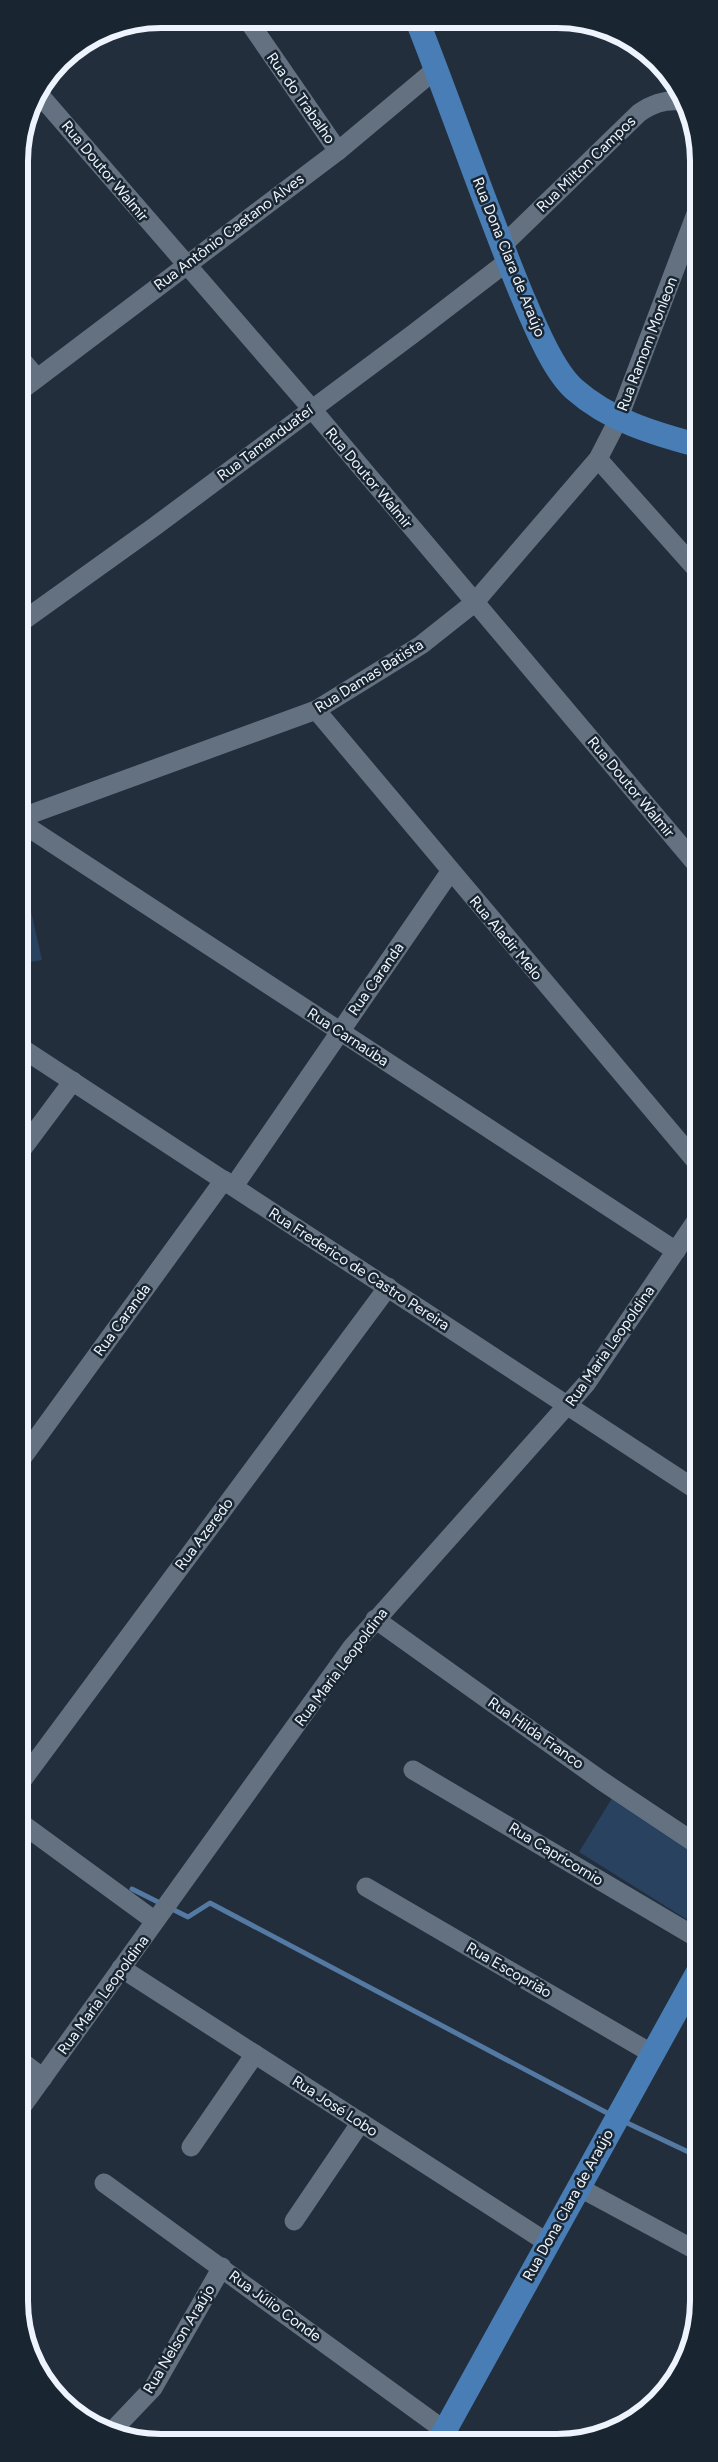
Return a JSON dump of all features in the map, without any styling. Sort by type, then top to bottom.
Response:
[{"type":"main road","name":"Rua Dona Clara de Araújo","points":[[420,27],[505,253],[533,320],[558,366],[573,388],[618,420],[690,443]]},
{"type":"main road","name":"Rua Dona Clara de Araújo","points":[[443,2434],[548,2242],[580,2188],[651,2053],[690,1986]]},
{"type":"street","name":"Rua do Trabalho","points":[[253,27],[338,151]]},
{"type":"street","name":"Rua Antônio Caetano Alves","points":[[28,385],[338,151],[436,69]]},
{"type":"street","name":"Rua Doutor Walmir","points":[[43,98],[185,265],[311,408],[690,857]]},
{"type":"street","name":"Rua Milton Campos","points":[[505,253],[639,113],[664,100],[676,100]]},
{"type":"street","name":"Rua Ramom Monleon","points":[[618,420],[690,230]]},
{"type":"street","name":"Rua Tamanduateí","points":[[28,617],[413,334],[505,253]]},
{"type":"street","points":[[28,367],[38,378]]},
{"type":"street","points":[[618,420],[598,459],[690,562]]},
{"type":"street","name":"Rua Damas Batista","points":[[28,815],[316,710],[421,645],[474,603],[598,459]]},
{"type":"street","name":"Rua Aladir Melo","points":[[316,710],[450,872],[690,1155]]},
{"type":"street","name":"Rua Carnaúba","points":[[28,827],[676,1252]]},
{"type":"street","name":"Rua Caranda","points":[[27,1451],[229,1183],[340,1031],[450,872]]},
{"type":"street","name":"Rua Frederico de Castro Pereira","points":[[28,1051],[690,1486]]},
{"type":"street","points":[[28,1142],[73,1081]]},
{"type":"street","name":"Rua Maria Leopoldina","points":[[27,2100],[352,1647],[586,1384],[690,1230]]},
{"type":"street","name":"Rua Azeredo","points":[[27,1774],[388,1287]]},
{"type":"street","name":"Rua Hilda Franco","points":[[375,1619],[602,1781],[690,1840]]},
{"type":"street","name":"Rua Capricornio","points":[[413,1770],[690,1933]]},
{"type":"street","points":[[27,1827],[161,1913]]},
{"type":"street","name":"Rua Escoprião","points":[[366,1887],[651,2053]]},
{"type":"street","name":"Rua José Lobo","points":[[122,1968],[548,2242]]},
{"type":"street","points":[[191,2147],[254,2054]]},
{"type":"street","points":[[27,2066],[43,2078]]},
{"type":"street","points":[[294,2221],[361,2122]]},
{"type":"street","name":"Rua Júlio Conde","points":[[104,2183],[222,2267],[441,2434]]},
{"type":"street","points":[[580,2188],[690,2247]]},
{"type":"street","name":"Rua Nelson Araújo","points":[[116,2427],[153,2388],[222,2267]]},
{"type":"shaded area","points":[[28,898],[42,960],[28,963]]},
{"type":"shaded area","points":[[614,1795],[690,1848],[690,1921],[579,1852]]},
{"type":"waterway","points":[[132,1889],[188,1917],[210,1903],[611,2115]]},
{"type":"waterway","points":[[623,2121],[690,2153]]}]
